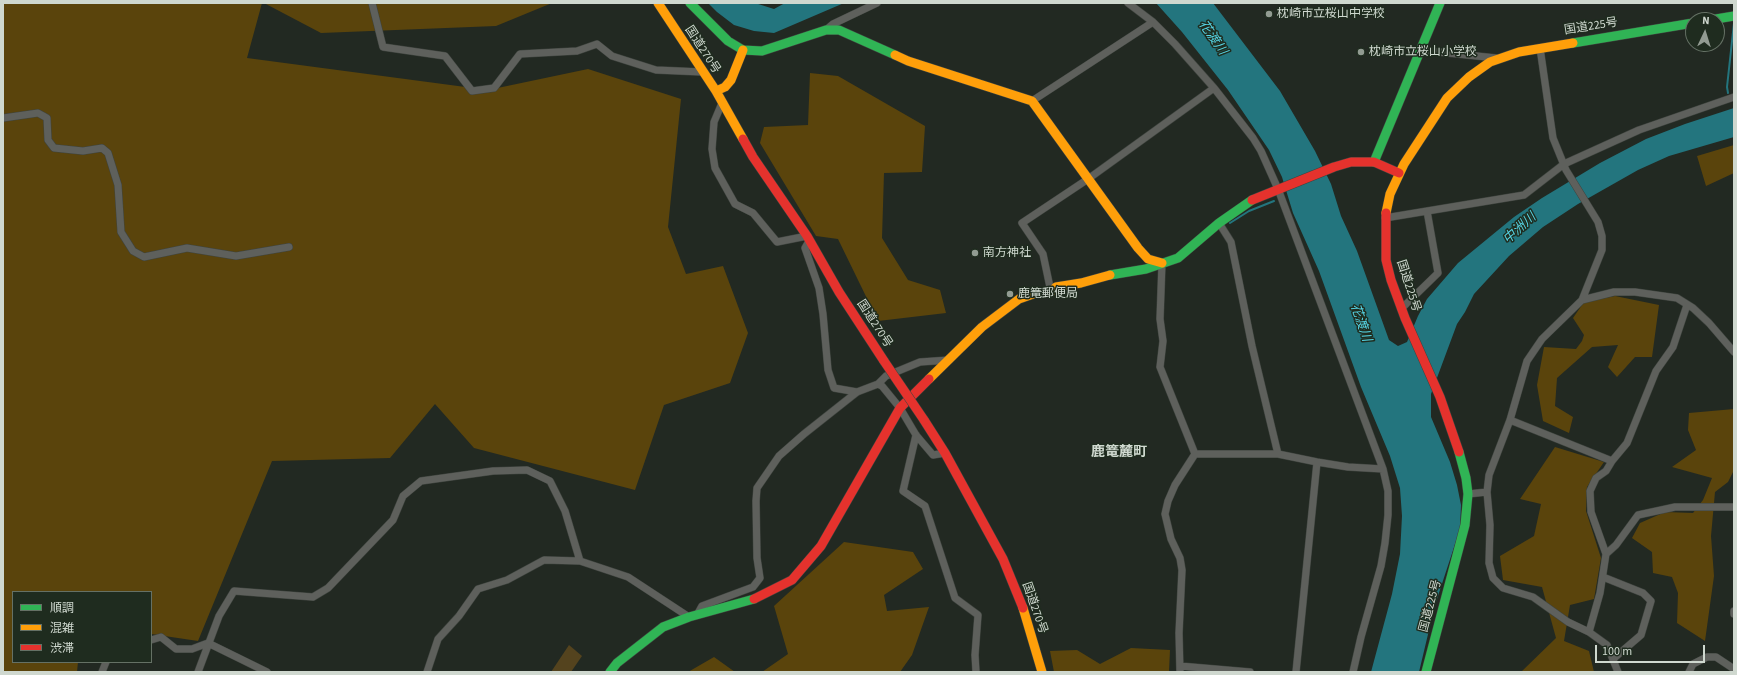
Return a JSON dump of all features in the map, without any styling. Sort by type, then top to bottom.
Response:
[{"type":"main road","name":"国道270号","points":[[658,3],[702,72],[716,91],[753,157],[808,238],[839,292],[945,453],[1003,558],[1027,618],[1042,672]]},
{"type":"main road","points":[[690,3],[728,41],[743,50],[753,52],[766,50],[826,30],[839,30],[908,61],[1032,101],[1138,248],[1148,259],[1162,262]]},
{"type":"main road","points":[[1374,162],[1419,50],[1440,3]]},
{"type":"main road","name":"国道225号","points":[[1426,672],[1465,525],[1468,494],[1460,452],[1440,398],[1401,308],[1391,280],[1386,260],[1385,218],[1390,194],[1399,173],[1447,98],[1469,77],[1490,62],[1519,52],[1685,24]]},
{"type":"main road","points":[[716,91],[724,87],[731,80],[743,50]]},
{"type":"main road","points":[[610,672],[617,663],[663,626],[693,616],[753,600],[792,580],[821,546],[900,408],[982,326],[1019,299],[1036,293],[1051,292],[1056,287],[1146,269],[1162,262],[1178,258],[1220,223],[1252,200],[1334,167],[1351,162],[1374,162],[1399,173]]},
{"type":"street","points":[[372,3],[383,47],[445,56],[472,91],[494,88],[520,54],[547,54],[576,51],[597,44],[612,56],[656,70],[702,72]]},
{"type":"street","points":[[826,30],[832,24],[877,3]]},
{"type":"street","points":[[1128,3],[1153,22],[1175,44],[1214,88],[1253,138],[1266,160],[1279,188],[1383,469],[1388,491],[1388,515],[1385,543],[1381,566],[1361,637],[1353,672]]},
{"type":"street","points":[[1032,101],[1153,22]]},
{"type":"street","points":[[1540,48],[1553,138],[1565,167],[1598,222],[1602,236],[1602,250],[1582,300],[1542,339],[1526,361],[1510,420],[1489,475],[1487,492],[1490,525],[1489,563],[1493,578],[1503,588],[1533,597],[1568,622],[1589,632],[1607,645],[1618,672]]},
{"type":"street","points":[[1419,50],[1490,56],[1499,59]]},
{"type":"street","points":[[1051,292],[1043,254],[1022,223],[1088,179],[1214,88]]},
{"type":"street","points":[[1385,218],[1524,195],[1565,167],[1639,130],[1734,97]]},
{"type":"street","points":[[722,103],[714,122],[712,149],[715,168],[735,204],[753,213],[777,242],[808,238],[805,248],[819,288],[828,370],[834,388],[857,392]]},
{"type":"street","points":[[3,118],[38,113],[47,118],[48,140],[54,148],[83,151],[102,148],[108,153],[118,185],[121,232],[133,251],[144,256],[187,248],[236,256],[289,247]]},
{"type":"street","points":[[1401,308],[1438,273],[1427,211]]},
{"type":"street","points":[[1220,223],[1231,242],[1252,346],[1278,454]]},
{"type":"street","points":[[1162,262],[1160,319],[1163,341],[1160,366],[1195,454]]},
{"type":"street","points":[[1582,300],[1614,292],[1636,292],[1677,298],[1709,323],[1734,352]]},
{"type":"street","points":[[1589,632],[1600,593],[1606,554],[1591,512],[1590,491],[1596,478],[1606,471],[1612,461],[1628,443],[1656,371],[1673,347],[1687,305]]},
{"type":"street","points":[[426,672],[438,639],[458,616],[478,589],[508,580],[544,560],[580,561],[628,576],[693,616],[702,606],[753,587],[760,578],[756,558],[757,488],[779,456],[857,392],[878,384],[886,376],[920,362],[949,360]]},
{"type":"street","points":[[878,384],[882,386],[900,408],[916,435],[933,455],[945,453]]},
{"type":"street","points":[[1510,420],[1612,461]]},
{"type":"street","points":[[916,435],[902,491],[925,506],[955,598],[978,615],[975,655],[976,672]]},
{"type":"street","points":[[1195,454],[1278,454],[1348,467],[1383,469]]},
{"type":"street","points":[[1195,454],[1176,485],[1168,501],[1165,514],[1171,539],[1180,558],[1182,570],[1179,632],[1180,669],[1250,672]]},
{"type":"street","points":[[1296,672],[1317,462]]},
{"type":"street","points":[[198,672],[219,616],[234,591],[313,597],[328,588],[393,520],[403,496],[421,481],[493,471],[527,470],[550,481],[565,511],[580,561]]},
{"type":"street","points":[[1468,494],[1487,492]]},
{"type":"street","points":[[1606,554],[1616,545],[1638,515],[1675,507],[1734,507]]},
{"type":"street","points":[[1603,577],[1643,593],[1652,601],[1641,635],[1613,659]]},
{"type":"street","points":[[152,640],[161,637],[176,648],[192,649],[208,643],[267,672]]},
{"type":"street","points":[[1690,672],[1693,664],[1708,657],[1716,657],[1734,671]]},
{"type":"shaded area","points":[[3,3],[262,3],[247,58],[488,90],[588,69],[681,99],[668,227],[686,274],[723,266],[748,333],[730,383],[664,405],[635,490],[474,448],[435,404],[390,458],[272,461],[198,641],[152,634],[152,591],[12,591],[12,663],[78,663],[77,672],[3,672]]},
{"type":"shaded area","points":[[264,3],[552,3],[496,26],[321,33]]},
{"type":"shaded area","points":[[810,73],[838,76],[925,126],[922,172],[884,173],[882,238],[908,280],[940,290],[946,313],[878,321],[838,239],[816,236],[760,143],[764,127],[808,125]]},
{"type":"shaded area","points":[[1734,145],[1734,173],[1706,186],[1697,156]]},
{"type":"shaded area","points":[[1615,296],[1659,305],[1652,357],[1635,357],[1617,377],[1608,367],[1618,345],[1592,347],[1557,378],[1555,406],[1573,417],[1569,433],[1543,421],[1537,385],[1544,347],[1576,349],[1582,341],[1584,335],[1573,318],[1584,302]]},
{"type":"shaded area","points":[[1734,409],[1734,470],[1728,482],[1715,492],[1711,536],[1714,576],[1705,641],[1677,623],[1678,593],[1672,577],[1653,573],[1652,552],[1632,538],[1640,523],[1665,512],[1693,513],[1703,500],[1712,478],[1672,467],[1696,450],[1688,430],[1689,413]]},
{"type":"shaded area","points":[[1555,447],[1604,462],[1587,487],[1586,511],[1601,558],[1594,599],[1570,605],[1564,641],[1589,651],[1594,672],[1521,672],[1556,638],[1542,587],[1503,580],[1500,556],[1534,536],[1541,504],[1520,499]]},
{"type":"shaded area","points":[[844,542],[913,552],[923,569],[884,595],[887,611],[929,607],[912,655],[900,672],[762,672],[788,654],[774,606]]},
{"type":"shaded area","points":[[569,645],[582,656],[571,672],[551,672]]},
{"type":"shaded area","points":[[1131,648],[1170,650],[1169,672],[1054,672],[1050,651],[1077,650],[1100,664]]},
{"type":"shaded area","points":[[714,657],[735,672],[688,672]]},
{"type":"water","points":[[708,3],[755,3],[774,9],[785,3],[844,3],[774,33],[754,31],[734,25]]},
{"type":"water","points":[[1156,3],[1213,3],[1280,91],[1315,151],[1331,184],[1341,216],[1357,251],[1389,340],[1398,346],[1407,342],[1427,299],[1458,263],[1514,217],[1542,198],[1600,163],[1646,139],[1734,108],[1734,137],[1669,156],[1638,170],[1578,204],[1543,227],[1509,256],[1474,294],[1457,324],[1431,394],[1431,417],[1450,462],[1457,485],[1461,505],[1460,529],[1435,605],[1419,672],[1371,672],[1392,594],[1400,554],[1402,516],[1400,488],[1390,456],[1361,387],[1319,271],[1293,213],[1282,177],[1269,150],[1228,90],[1182,32]]},
{"type":"waterway","points":[[1728,93],[1727,87],[1734,23]]},
{"type":"waterway","points":[[1230,223],[1249,211],[1274,201]]},
{"type":"traffic: fast","points":[[690,3],[728,41],[743,50],[762,51],[826,30],[839,30],[895,55]]},
{"type":"traffic: fast","points":[[1374,162],[1440,3]]},
{"type":"traffic: fast","points":[[1725,18],[1734,16]]},
{"type":"traffic: fast","points":[[1573,43],[1685,24]]},
{"type":"traffic: fast","points":[[1110,275],[1146,269],[1178,258],[1219,223],[1252,200]]},
{"type":"traffic: fast","points":[[1426,672],[1465,525],[1468,494],[1466,478],[1459,452]]},
{"type":"traffic: fast","points":[[610,672],[617,663],[663,627],[689,617],[754,599]]},
{"type":"traffic: slow","points":[[658,3],[716,91],[743,139]]},
{"type":"traffic: slow","points":[[1386,213],[1390,194],[1404,164],[1447,98],[1469,77],[1490,62],[1519,52],[1573,43]]},
{"type":"traffic: slow","points":[[716,91],[725,87],[731,80],[743,50]]},
{"type":"traffic: slow","points":[[895,55],[908,61],[1032,101],[1138,248],[1148,259],[1162,263]]},
{"type":"traffic: slow","points":[[929,379],[982,327],[1019,299],[1036,293],[1051,292],[1056,287],[1081,283],[1110,275]]},
{"type":"traffic: slow","points":[[1023,608],[1042,672]]},
{"type":"traffic: jam","points":[[743,139],[753,157],[807,236],[839,292],[884,361]]},
{"type":"traffic: jam","points":[[1252,200],[1334,167],[1351,162],[1374,162],[1399,173]]},
{"type":"traffic: jam","points":[[1386,213],[1386,260],[1391,280],[1405,318],[1440,397],[1459,452]]},
{"type":"traffic: jam","points":[[884,361],[924,420]]},
{"type":"traffic: jam","points":[[754,599],[792,580],[821,546],[900,408],[929,379]]},
{"type":"traffic: jam","points":[[924,420],[945,453],[1003,559],[1023,608]]},
{"type":"place","name":"枕崎市立桜山中学校","points":[[1269,14]]},
{"type":"place","name":"枕崎市立桜山小学校","points":[[1361,52]]},
{"type":"place","name":"南方神社","points":[[975,253]]},
{"type":"place","name":"鹿篭郵便局","points":[[1010,294]]},
{"type":"district","name":"鹿篭麓町","points":[[1119,453]]},
{"type":"water label","name":"花渡川","points":[[1212,38]]},
{"type":"water label","name":"中洲川","points":[[1520,229]]},
{"type":"water label","name":"花渡川","points":[[1360,323]]}]
